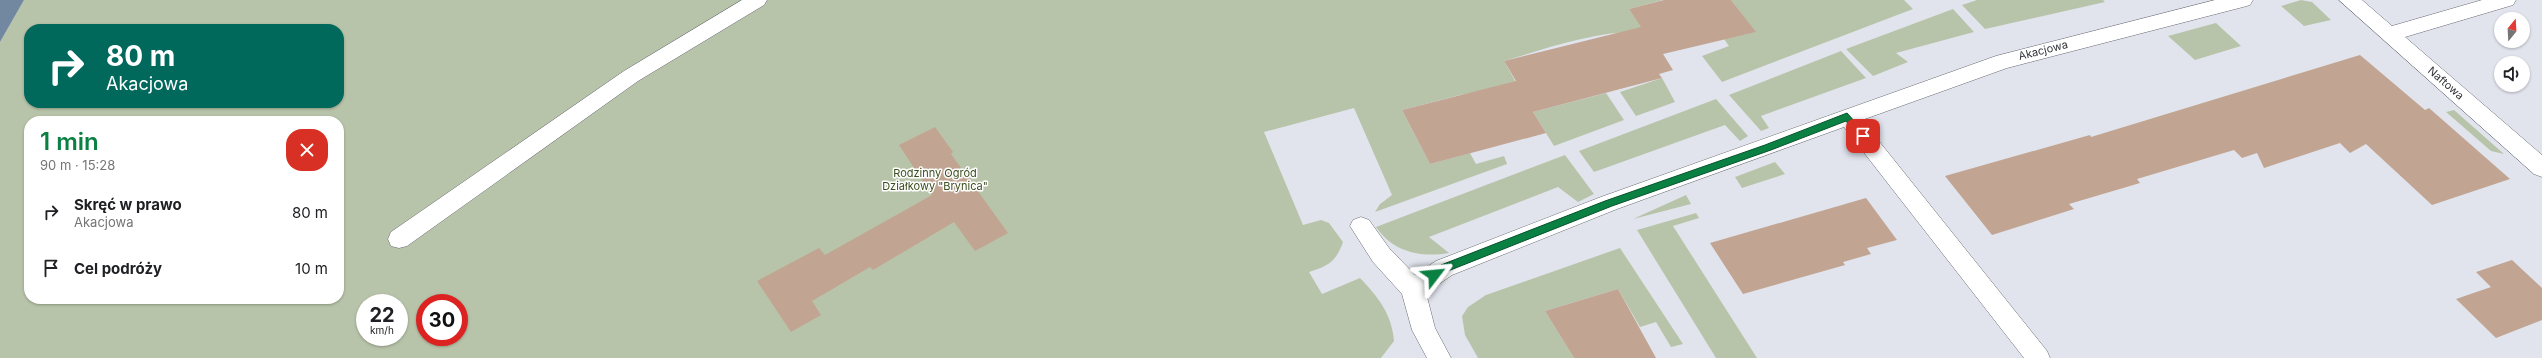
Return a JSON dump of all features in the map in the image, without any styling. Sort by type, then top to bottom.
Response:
[{"type":"street","points":[[399,238],[631,76],[757,0]]},
{"type":"street","name":"Akacjowa","points":[[1413,289],[1444,268],[1608,203],[1768,147],[1847,116],[2003,61],[2243,0]]},
{"type":"street","name":"Naftowa","points":[[2349,0],[2391,34],[2542,168]]},
{"type":"street","points":[[2391,34],[2506,0]]},
{"type":"street","points":[[1847,116],[2038,358]]},
{"type":"street","points":[[1361,226],[1381,255],[1413,289],[1424,330],[1439,358]]},
{"type":"green space","name":"Rodzinny Ogród Działkowy \"Brynica\"","points":[[24,0],[1663,0],[1629,9],[1645,32],[1627,32],[1591,37],[1504,61],[1518,86],[1460,95],[1402,110],[1430,164],[1470,153],[1476,164],[1504,156],[1507,164],[1375,212],[1380,204],[1392,195],[1354,108],[1264,132],[1303,225],[1321,220],[1329,223],[1343,242],[1334,259],[1321,268],[1309,272],[1322,294],[1360,278],[1383,306],[1393,331],[1394,341],[1381,358],[0,358],[0,42]]},
{"type":"green space","points":[[1731,0],[1904,0],[1913,9],[1722,82],[1702,56],[1729,46],[1724,39],[1755,32]]},
{"type":"green space","points":[[1977,0],[2103,0],[2105,2],[1985,29],[1962,5]]},
{"type":"green space","points":[[2301,0],[2312,2],[2331,20],[2304,26],[2281,6]]},
{"type":"green space","points":[[1953,9],[1974,32],[1896,53],[1908,62],[1873,76],[1846,49]]},
{"type":"green space","points":[[2216,23],[2241,46],[2195,60],[2168,36]]},
{"type":"green space","points":[[1841,51],[1866,78],[1761,116],[1769,128],[1761,131],[1729,95]]},
{"type":"green space","points":[[1662,78],[1675,102],[1636,116],[1620,92]]},
{"type":"green space","points":[[1606,93],[1624,120],[1554,146],[1533,112]]},
{"type":"green space","points":[[1716,99],[1748,136],[1740,141],[1725,125],[1594,172],[1579,151]]},
{"type":"green space","points":[[2454,110],[2504,154],[2491,151],[2446,112]]},
{"type":"green space","points":[[1565,155],[1594,194],[1578,202],[1558,187],[1429,237],[1449,253],[1428,255],[1418,254],[1399,248],[1383,236],[1376,227]]},
{"type":"green space","points":[[1775,162],[1785,174],[1742,188],[1735,177]]},
{"type":"green space","points":[[1686,195],[1691,204],[1633,219]]},
{"type":"green space","points":[[1696,213],[1699,218],[1673,226],[1757,358],[1716,358],[1637,230]]},
{"type":"green space","points":[[1620,248],[1683,344],[1671,347],[1656,322],[1640,327],[1618,289],[1545,311],[1574,358],[1478,358],[1465,335],[1462,316],[1468,307],[1486,295]]},
{"type":"water","points":[[0,0],[24,0],[0,42]]},
{"type":"building","points":[[1664,0],[1731,0],[1756,32],[1663,54],[1673,70],[1659,74],[1662,78],[1533,112],[1546,133],[1430,164],[1402,110],[1516,81],[1504,61],[1641,27],[1629,9]]},
{"type":"building","points":[[2360,55],[2425,110],[2429,108],[2510,179],[2432,205],[2366,144],[2350,153],[2340,143],[2264,168],[2257,153],[2242,158],[2234,150],[2137,179],[2140,183],[2069,204],[2074,209],[1992,235],[1945,176],[2090,135],[2091,137]]},
{"type":"building","points":[[935,127],[953,152],[951,154],[1008,233],[975,251],[954,222],[873,270],[870,267],[812,301],[821,315],[791,332],[757,281],[819,248],[825,255],[932,195],[899,145]]},
{"type":"building","points":[[1866,198],[1897,240],[1867,248],[1871,254],[1843,262],[1845,265],[1743,294],[1710,243]]},
{"type":"building","points":[[2512,260],[2542,288],[2542,320],[2496,338],[2456,299],[2491,287],[2476,272]]},
{"type":"building","points":[[1618,289],[1656,358],[1574,358],[1545,311]]},
{"type":"route","points":[[1434,275],[1444,268],[1608,203],[1768,147],[1847,116],[1863,136]]}]
